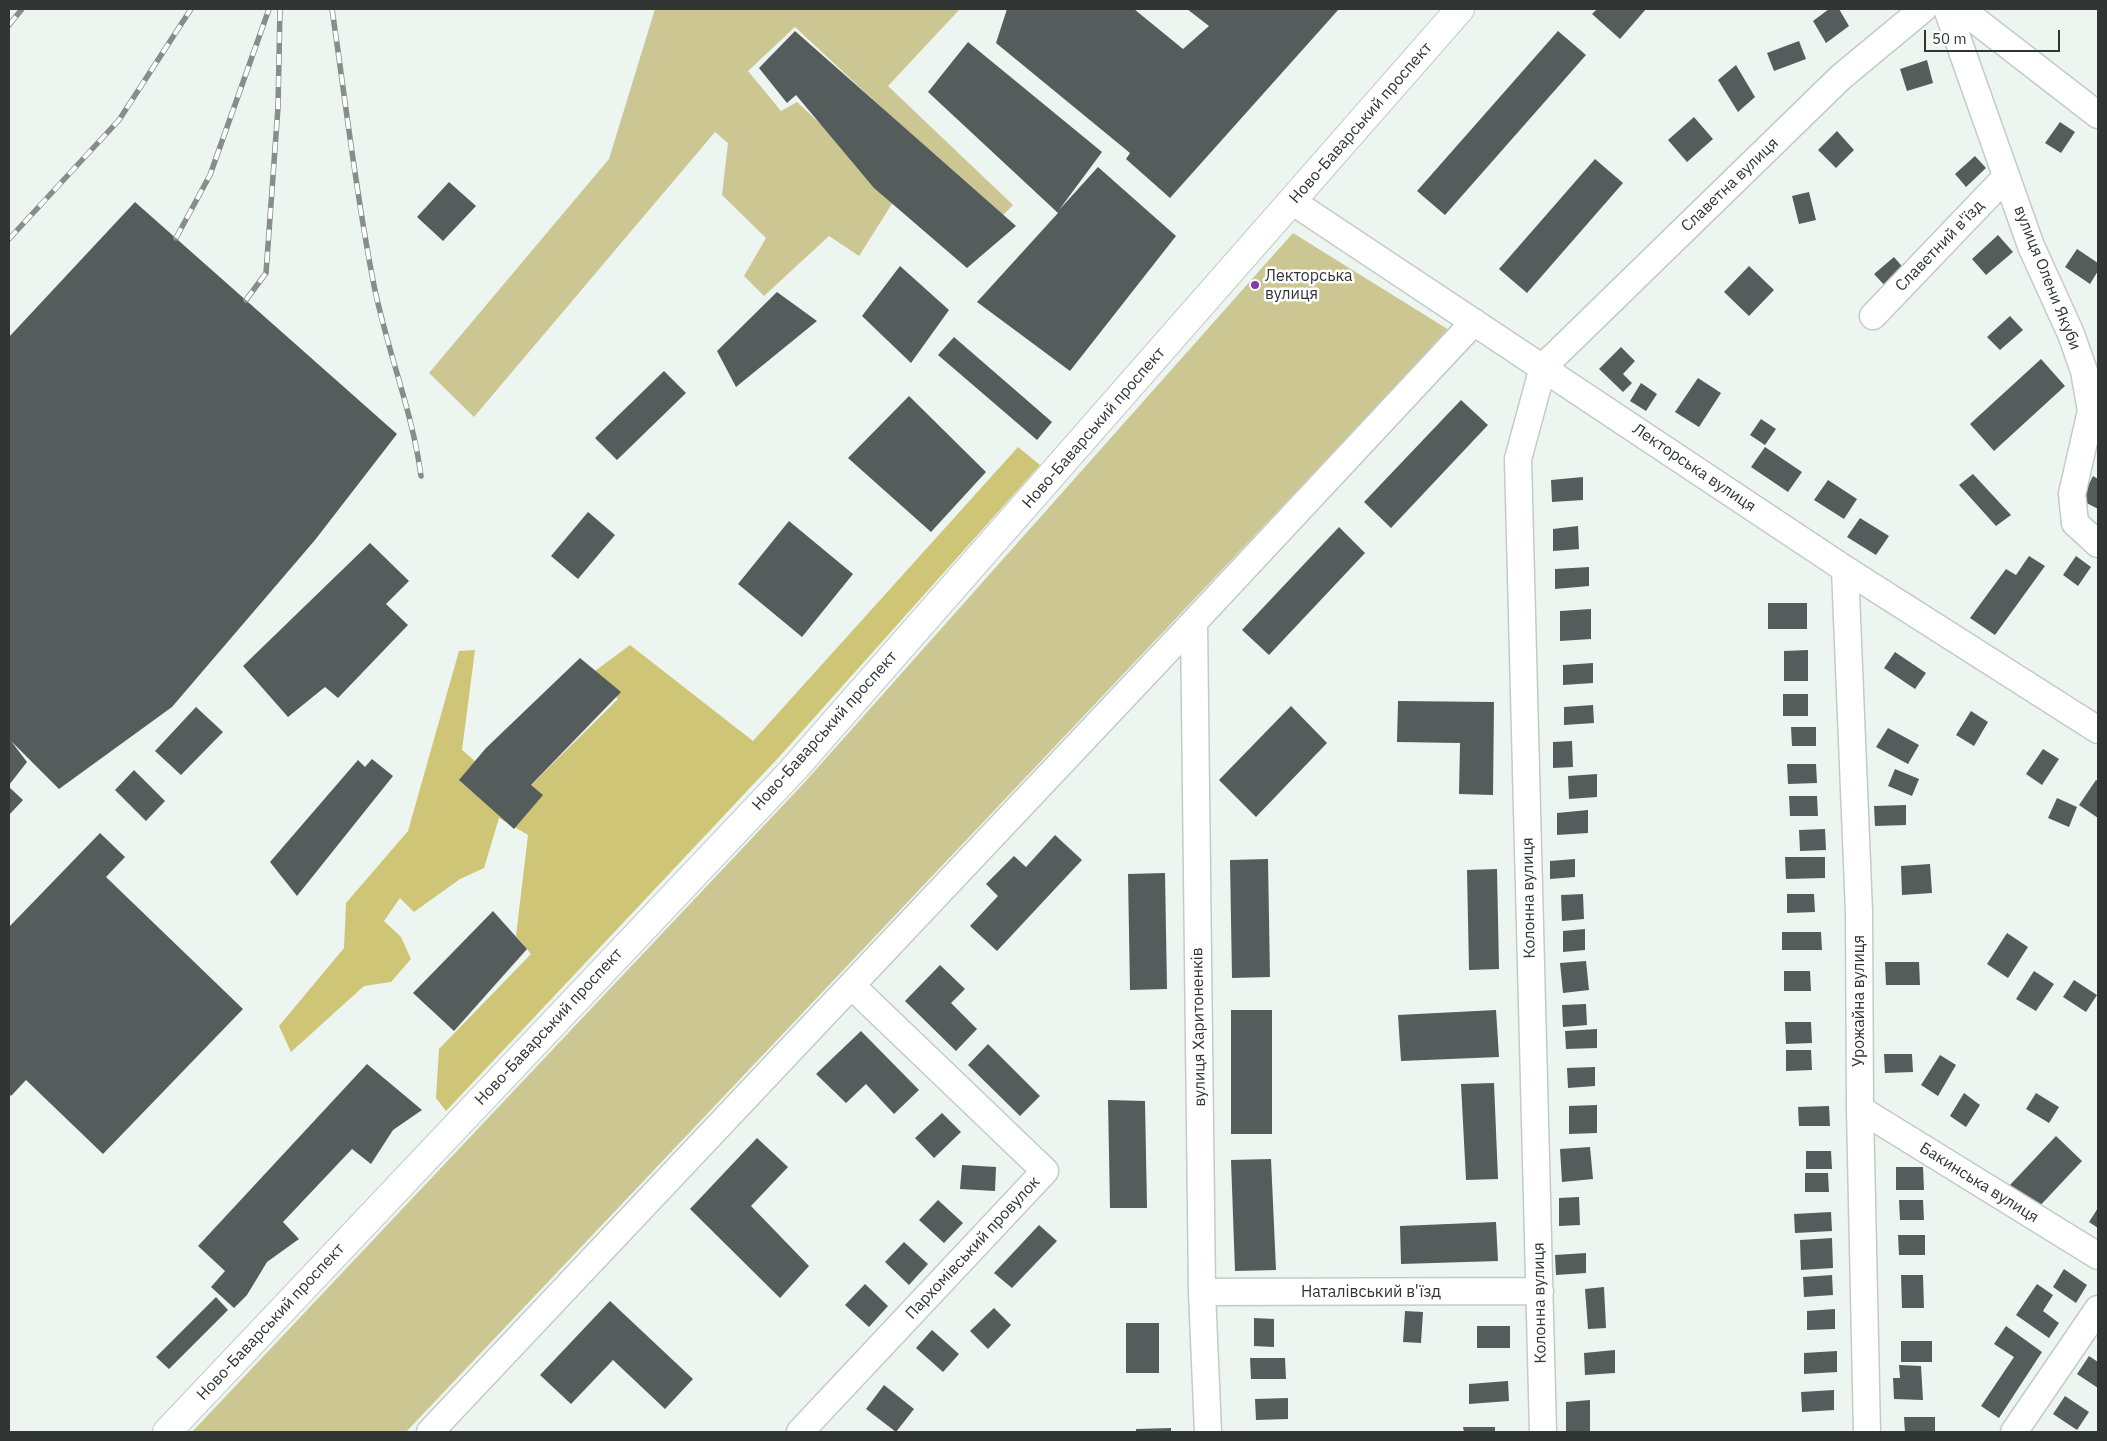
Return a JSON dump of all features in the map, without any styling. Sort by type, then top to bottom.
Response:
[{"type":"main road","name":"Ново-Баварський проспект","points":[[167,1432],[793,770],[1293,202],[1460,9]]},
{"type":"street","name":"Славетна вулиця","points":[[1543,367],[1842,77],[1923,9]]},
{"type":"street","name":"вулиця Олени Якуби","points":[[1947,9],[2031,246],[2071,334],[2084,371],[2091,410],[2072,494],[2075,524],[2098,544]]},
{"type":"street","points":[[1961,9],[2098,115]]},
{"type":"street","name":"Славетний в'їзд","points":[[1873,316],[2006,177]]},
{"type":"street","name":"Лекторська вулиця","points":[[1293,202],[1845,569],[2098,730]]},
{"type":"street","points":[[430,1432],[852,986],[1474,322]]},
{"type":"street","name":"Колонна вулиця","points":[[1543,367],[1518,459],[1543,1432]]},
{"type":"street","name":"Урожайна вулиця","points":[[1845,569],[1859,912],[1860,1109],[1867,1432]]},
{"type":"street","name":"вулиця Харитоненків","points":[[1194,622],[1202,1292],[1208,1432]]},
{"type":"street","name":"Пархомівський провулок","points":[[800,1432],[1045,1171],[852,986]]},
{"type":"street","name":"Бакинська вулиця","points":[[1860,1109],[2098,1256]]},
{"type":"street","name":"Наталівський в'їзд","points":[[1202,1292],[1540,1291]]},
{"type":"street","points":[[2014,1432],[2098,1309]]},
{"type":"shaded area","points":[[655,9],[958,9],[888,86],[1013,205],[1000,218],[795,27],[748,71],[781,111],[797,102],[897,196],[859,256],[829,236],[764,296],[744,276],[766,238],[722,195],[728,143],[715,132],[474,417],[429,373],[609,159]]},
{"type":"shaded area","points":[[1293,233],[1449,330],[406,1432],[192,1432],[804,783]]},
{"type":"shaded area","points":[[1018,447],[1040,465],[779,757],[446,1111],[436,1098],[439,1049],[531,954],[516,936],[528,835],[499,818],[484,868],[460,879],[414,912],[400,898],[384,921],[401,937],[411,959],[391,982],[364,986],[291,1052],[279,1026],[344,948],[346,903],[408,831],[459,651],[475,650],[462,750],[518,798],[618,699],[591,674],[630,645],[753,741]]},
{"type":"building","points":[[1007,9],[1134,9],[1183,49],[1209,26],[1187,9],[1339,9],[1170,198],[1126,159],[1130,153],[996,43]]},
{"type":"building","points":[[1597,9],[1646,9],[1620,39],[1592,14]]},
{"type":"building","points":[[1829,9],[1839,9],[1849,26],[1826,43],[1813,21]]},
{"type":"building","points":[[795,31],[1016,226],[967,268],[874,188],[796,95],[787,103],[759,68]]},
{"type":"building","points":[[1558,31],[1586,55],[1445,215],[1417,191]]},
{"type":"building","points":[[1799,41],[1806,59],[1774,71],[1767,53]]},
{"type":"building","points":[[968,42],[1102,152],[1059,210],[1098,167],[1176,236],[1070,371],[977,302],[1058,213],[928,92]]},
{"type":"building","points":[[1927,60],[1933,83],[1907,91],[1900,69]]},
{"type":"building","points":[[1736,65],[1755,97],[1738,112],[1718,80]]},
{"type":"building","points":[[1694,117],[1713,139],[1687,162],[1668,140]]},
{"type":"building","points":[[2060,122],[2075,132],[2061,153],[2045,143]]},
{"type":"building","points":[[1837,131],[1854,150],[1836,168],[1818,150]]},
{"type":"building","points":[[1975,156],[1986,168],[1966,187],[1955,174]]},
{"type":"building","points":[[1595,159],[1623,183],[1527,293],[1499,269]]},
{"type":"building","points":[[449,182],[476,206],[443,241],[417,217]]},
{"type":"building","points":[[1809,192],[1816,220],[1799,224],[1792,196]]},
{"type":"building","points":[[135,202],[397,434],[315,540],[172,707],[59,789],[11,741],[27,762],[9,785],[9,337]]},
{"type":"building","points":[[1998,235],[2013,252],[1986,275],[1972,259]]},
{"type":"building","points":[[2077,249],[2098,263],[2098,271],[2090,284],[2065,267]]},
{"type":"building","points":[[1894,257],[1906,271],[1887,288],[1874,274]]},
{"type":"building","points":[[900,266],[949,310],[911,363],[862,316]]},
{"type":"building","points":[[1749,266],[1774,290],[1749,316],[1724,292]]},
{"type":"building","points":[[777,292],[817,321],[736,387],[717,351]]},
{"type":"building","points":[[2010,316],[2023,330],[2000,350],[1987,337]]},
{"type":"building","points":[[954,337],[1052,422],[1037,440],[938,355]]},
{"type":"building","points":[[1621,347],[1635,361],[1623,374],[1632,383],[1623,392],[1599,369]]},
{"type":"building","points":[[2041,359],[2065,386],[1994,451],[1970,424]]},
{"type":"building","points":[[664,371],[686,393],[617,460],[595,438]]},
{"type":"building","points":[[1698,378],[1721,393],[1699,427],[1675,412]]},
{"type":"building","points":[[1641,383],[1657,394],[1646,411],[1630,401]]},
{"type":"building","points":[[909,396],[986,472],[931,532],[848,458]]},
{"type":"building","points":[[1461,400],[1488,425],[1391,528],[1364,502]]},
{"type":"building","points":[[1761,419],[1776,429],[1765,445],[1750,435]]},
{"type":"building","points":[[1765,447],[1802,472],[1788,492],[1751,467]]},
{"type":"building","points":[[1973,474],[2011,515],[1996,526],[1959,485]]},
{"type":"building","points":[[2093,476],[2098,479],[2098,509],[2081,500]]},
{"type":"building","points":[[1583,477],[1583,500],[1552,502],[1551,480]]},
{"type":"building","points":[[1828,480],[1857,499],[1844,519],[1814,500]]},
{"type":"building","points":[[588,512],[615,535],[578,579],[551,556]]},
{"type":"building","points":[[1860,518],[1889,536],[1876,555],[1847,537]]},
{"type":"building","points":[[789,521],[853,574],[802,637],[738,584]]},
{"type":"building","points":[[1578,526],[1579,549],[1553,551],[1553,529]]},
{"type":"building","points":[[1339,527],[1365,553],[1269,655],[1242,630]]},
{"type":"building","points":[[370,543],[409,581],[386,604],[408,625],[338,698],[325,687],[288,717],[243,666]]},
{"type":"building","points":[[2029,556],[2045,566],[1995,635],[1970,618],[2006,569],[2016,575]]},
{"type":"building","points":[[2076,556],[2091,567],[2078,586],[2063,575]]},
{"type":"building","points":[[1589,567],[1589,586],[1555,589],[1555,569]]},
{"type":"building","points":[[1768,603],[1807,603],[1807,629],[1768,629]]},
{"type":"building","points":[[1591,609],[1591,639],[1560,641],[1560,611]]},
{"type":"building","points":[[1808,650],[1808,681],[1784,681],[1784,651]]},
{"type":"building","points":[[1895,652],[1926,673],[1915,689],[1884,668]]},
{"type":"building","points":[[580,658],[621,692],[531,785],[543,795],[514,829],[459,780],[486,748]]},
{"type":"building","points":[[1593,663],[1593,683],[1563,685],[1563,665]]},
{"type":"building","points":[[1783,694],[1808,694],[1808,716],[1783,716]]},
{"type":"building","points":[[1398,701],[1494,702],[1493,795],[1459,794],[1460,743],[1397,742]]},
{"type":"building","points":[[1593,705],[1594,723],[1564,725],[1564,707]]},
{"type":"building","points":[[1291,706],[1327,743],[1256,817],[1219,780]]},
{"type":"building","points":[[196,707],[223,732],[181,775],[155,751]]},
{"type":"building","points":[[1971,711],[1988,722],[1974,746],[1956,735]]},
{"type":"building","points":[[1791,727],[1816,727],[1816,746],[1792,746]]},
{"type":"building","points":[[1888,728],[1919,745],[1908,764],[1876,747]]},
{"type":"building","points":[[1572,741],[1573,767],[1553,768],[1553,742]]},
{"type":"building","points":[[2043,749],[2059,759],[2042,785],[2026,774]]},
{"type":"building","points":[[372,759],[393,776],[297,896],[270,862],[358,760],[365,767]]},
{"type":"building","points":[[1787,764],[1816,764],[1817,783],[1788,784]]},
{"type":"building","points":[[1895,769],[1919,779],[1912,796],[1888,786]]},
{"type":"building","points":[[134,770],[165,801],[146,821],[115,790]]},
{"type":"building","points":[[1597,774],[1597,797],[1569,799],[1568,776]]},
{"type":"building","points":[[2096,780],[2098,781],[2098,818],[2079,805]]},
{"type":"building","points":[[9,787],[23,800],[9,815]]},
{"type":"building","points":[[1789,796],[1817,796],[1818,816],[1790,816]]},
{"type":"building","points":[[2057,798],[2077,807],[2069,827],[2048,818]]},
{"type":"building","points":[[1906,805],[1906,825],[1875,826],[1874,806]]},
{"type":"building","points":[[1588,810],[1588,833],[1557,835],[1557,813]]},
{"type":"building","points":[[1825,829],[1826,850],[1800,851],[1799,830]]},
{"type":"building","points":[[100,833],[125,857],[106,877],[243,1009],[103,1154],[26,1080],[11,1096],[9,1093],[9,927]]},
{"type":"building","points":[[1055,835],[1082,860],[997,951],[970,926],[998,896],[986,884],[1014,856],[1026,867]]},
{"type":"building","points":[[1785,857],[1825,857],[1825,878],[1786,879]]},
{"type":"building","points":[[1268,859],[1270,977],[1232,978],[1230,860]]},
{"type":"building","points":[[1575,859],[1575,877],[1550,879],[1550,861]]},
{"type":"building","points":[[1930,864],[1932,893],[1902,895],[1901,866]]},
{"type":"building","points":[[1497,869],[1499,969],[1469,970],[1467,870]]},
{"type":"building","points":[[1165,873],[1167,989],[1130,990],[1128,874]]},
{"type":"building","points":[[1583,894],[1584,919],[1562,921],[1561,895]]},
{"type":"building","points":[[1787,894],[1814,894],[1815,912],[1787,913]]},
{"type":"building","points":[[493,911],[527,949],[454,1031],[413,993]]},
{"type":"building","points":[[1585,929],[1585,950],[1563,952],[1563,931]]},
{"type":"building","points":[[1782,932],[1821,932],[1822,950],[1782,950]]},
{"type":"building","points":[[2007,933],[2028,947],[2008,978],[1987,964]]},
{"type":"building","points":[[1586,961],[1589,990],[1563,993],[1560,963]]},
{"type":"building","points":[[1885,962],[1919,962],[1920,985],[1886,985]]},
{"type":"building","points":[[940,965],[965,989],[951,1003],[977,1029],[956,1051],[905,1001]]},
{"type":"building","points":[[1784,971],[1810,971],[1811,991],[1784,991]]},
{"type":"building","points":[[2034,971],[2054,984],[2036,1011],[2016,999]]},
{"type":"building","points":[[2074,980],[2097,995],[2086,1012],[2063,997]]},
{"type":"building","points":[[1586,1004],[1587,1025],[1563,1027],[1562,1005]]},
{"type":"building","points":[[1231,1010],[1272,1010],[1272,1134],[1231,1134]]},
{"type":"building","points":[[1496,1010],[1499,1057],[1401,1061],[1398,1015]]},
{"type":"building","points":[[1785,1022],[1811,1022],[1812,1043],[1786,1044]]},
{"type":"building","points":[[1597,1029],[1597,1048],[1566,1049],[1565,1031]]},
{"type":"building","points":[[861,1031],[919,1090],[894,1114],[866,1084],[846,1103],[816,1074]]},
{"type":"building","points":[[988,1044],[1040,1096],[1020,1116],[968,1065]]},
{"type":"building","points":[[1786,1050],[1811,1050],[1812,1070],[1786,1071]]},
{"type":"building","points":[[1884,1054],[1912,1054],[1913,1072],[1885,1073]]},
{"type":"building","points":[[1940,1055],[1956,1065],[1938,1096],[1921,1085]]},
{"type":"building","points":[[367,1064],[422,1110],[393,1130],[371,1164],[352,1149],[283,1222],[299,1239],[267,1262],[247,1295],[234,1308],[211,1287],[225,1271],[198,1246]]},
{"type":"building","points":[[1595,1067],[1595,1086],[1568,1088],[1567,1068]]},
{"type":"building","points":[[1494,1083],[1498,1179],[1466,1180],[1461,1084]]},
{"type":"building","points":[[1964,1093],[1980,1105],[1966,1127],[1950,1116]]},
{"type":"building","points":[[2036,1093],[2059,1107],[2049,1123],[2026,1109]]},
{"type":"building","points":[[1108,1100],[1145,1101],[1147,1208],[1110,1208]]},
{"type":"building","points":[[1597,1105],[1597,1133],[1569,1134],[1569,1106]]},
{"type":"building","points":[[1829,1106],[1830,1126],[1799,1126],[1798,1107]]},
{"type":"building","points":[[942,1113],[961,1132],[934,1158],[915,1138]]},
{"type":"building","points":[[2056,1136],[2082,1161],[2036,1210],[2010,1185]]},
{"type":"building","points":[[757,1138],[788,1167],[751,1206],[809,1266],[780,1298],[690,1209]]},
{"type":"building","points":[[1590,1147],[1593,1179],[1562,1182],[1560,1149]]},
{"type":"building","points":[[1806,1151],[1831,1151],[1832,1169],[1806,1169]]},
{"type":"building","points":[[1271,1159],[1276,1270],[1235,1271],[1231,1160]]},
{"type":"building","points":[[962,1165],[996,1167],[995,1191],[960,1189]]},
{"type":"building","points":[[1896,1167],[1923,1167],[1924,1190],[1896,1190]]},
{"type":"building","points":[[1805,1173],[1828,1173],[1829,1192],[1805,1192]]},
{"type":"building","points":[[1579,1197],[1580,1225],[1559,1226],[1559,1198]]},
{"type":"building","points":[[938,1200],[963,1223],[944,1243],[919,1220]]},
{"type":"building","points":[[1899,1200],[1923,1200],[1924,1220],[1900,1220]]},
{"type":"building","points":[[2098,1208],[2098,1228],[2089,1222]]},
{"type":"building","points":[[1831,1212],[1832,1231],[1795,1233],[1794,1214]]},
{"type":"building","points":[[1496,1222],[1498,1261],[1401,1264],[1400,1226]]},
{"type":"building","points":[[1039,1225],[1057,1241],[1012,1288],[994,1273]]},
{"type":"building","points":[[1898,1235],[1925,1235],[1925,1255],[1899,1255]]},
{"type":"building","points":[[1832,1238],[1833,1268],[1801,1270],[1800,1240]]},
{"type":"building","points":[[904,1242],[928,1264],[909,1285],[885,1262]]},
{"type":"building","points":[[1586,1253],[1586,1273],[1556,1275],[1555,1255]]},
{"type":"building","points":[[2064,1269],[2087,1285],[2076,1303],[2053,1287]]},
{"type":"building","points":[[1832,1275],[1833,1295],[1804,1297],[1803,1277]]},
{"type":"building","points":[[1901,1275],[1923,1275],[1924,1308],[1902,1308]]},
{"type":"building","points":[[865,1284],[888,1306],[869,1327],[845,1305]]},
{"type":"building","points":[[2037,1284],[2053,1295],[2043,1311],[2059,1323],[2049,1338],[2016,1315]]},
{"type":"building","points":[[1604,1287],[1606,1328],[1588,1329],[1585,1289]]},
{"type":"building","points":[[216,1297],[228,1310],[169,1369],[156,1357]]},
{"type":"building","points":[[610,1301],[693,1379],[665,1409],[613,1360],[571,1404],[540,1375]]},
{"type":"building","points":[[994,1308],[1011,1325],[988,1349],[970,1331]]},
{"type":"building","points":[[1835,1309],[1835,1329],[1807,1330],[1807,1311]]},
{"type":"building","points":[[1405,1311],[1423,1312],[1421,1343],[1403,1342]]},
{"type":"building","points":[[1254,1318],[1274,1319],[1274,1347],[1254,1346]]},
{"type":"building","points":[[1126,1323],[1159,1323],[1159,1373],[1126,1373]]},
{"type":"building","points":[[1477,1326],[1510,1326],[1510,1348],[1477,1348]]},
{"type":"building","points":[[2006,1326],[2042,1352],[1999,1418],[1981,1406],[2014,1357],[1994,1344]]},
{"type":"building","points":[[932,1330],[959,1354],[943,1372],[916,1348]]},
{"type":"building","points":[[1901,1341],[1932,1341],[1932,1362],[1901,1362]]},
{"type":"building","points":[[1615,1350],[1615,1373],[1585,1375],[1584,1353]]},
{"type":"building","points":[[1837,1351],[1837,1372],[1804,1374],[1804,1353]]},
{"type":"building","points":[[2089,1356],[2098,1362],[2098,1388],[2077,1374]]},
{"type":"building","points":[[1250,1358],[1285,1358],[1286,1379],[1251,1379]]},
{"type":"building","points":[[1899,1365],[1921,1366],[1923,1400],[1894,1399],[1893,1378],[1900,1378]]},
{"type":"building","points":[[1508,1381],[1509,1401],[1469,1404],[1469,1384]]},
{"type":"building","points":[[884,1385],[914,1409],[896,1432],[866,1409]]},
{"type":"building","points":[[1834,1390],[1834,1410],[1802,1412],[1801,1392]]},
{"type":"building","points":[[2065,1396],[2089,1412],[2077,1430],[2053,1414]]},
{"type":"building","points":[[1288,1398],[1288,1419],[1256,1420],[1255,1399]]},
{"type":"building","points":[[1590,1400],[1590,1432],[1566,1432],[1566,1402]]},
{"type":"building","points":[[1904,1417],[1935,1417],[1935,1432],[1905,1432]]},
{"type":"building","points":[[1463,1427],[1495,1427],[1495,1432],[1464,1432]]},
{"type":"building","points":[[1171,1428],[1171,1432],[1136,1432],[1136,1429]]},
{"type":"railway","points":[[9,25],[22,9]]},
{"type":"railway","points":[[9,239],[119,120],[191,9]]},
{"type":"railway","points":[[176,238],[210,175],[269,9]]},
{"type":"railway","points":[[246,300],[266,273],[278,107],[280,9]]},
{"type":"railway","points":[[332,9],[355,175],[372,275],[383,326],[405,400],[421,476]]},
{"type":"place","name":"Лекторська вулиця","points":[[1255,285]]}]
